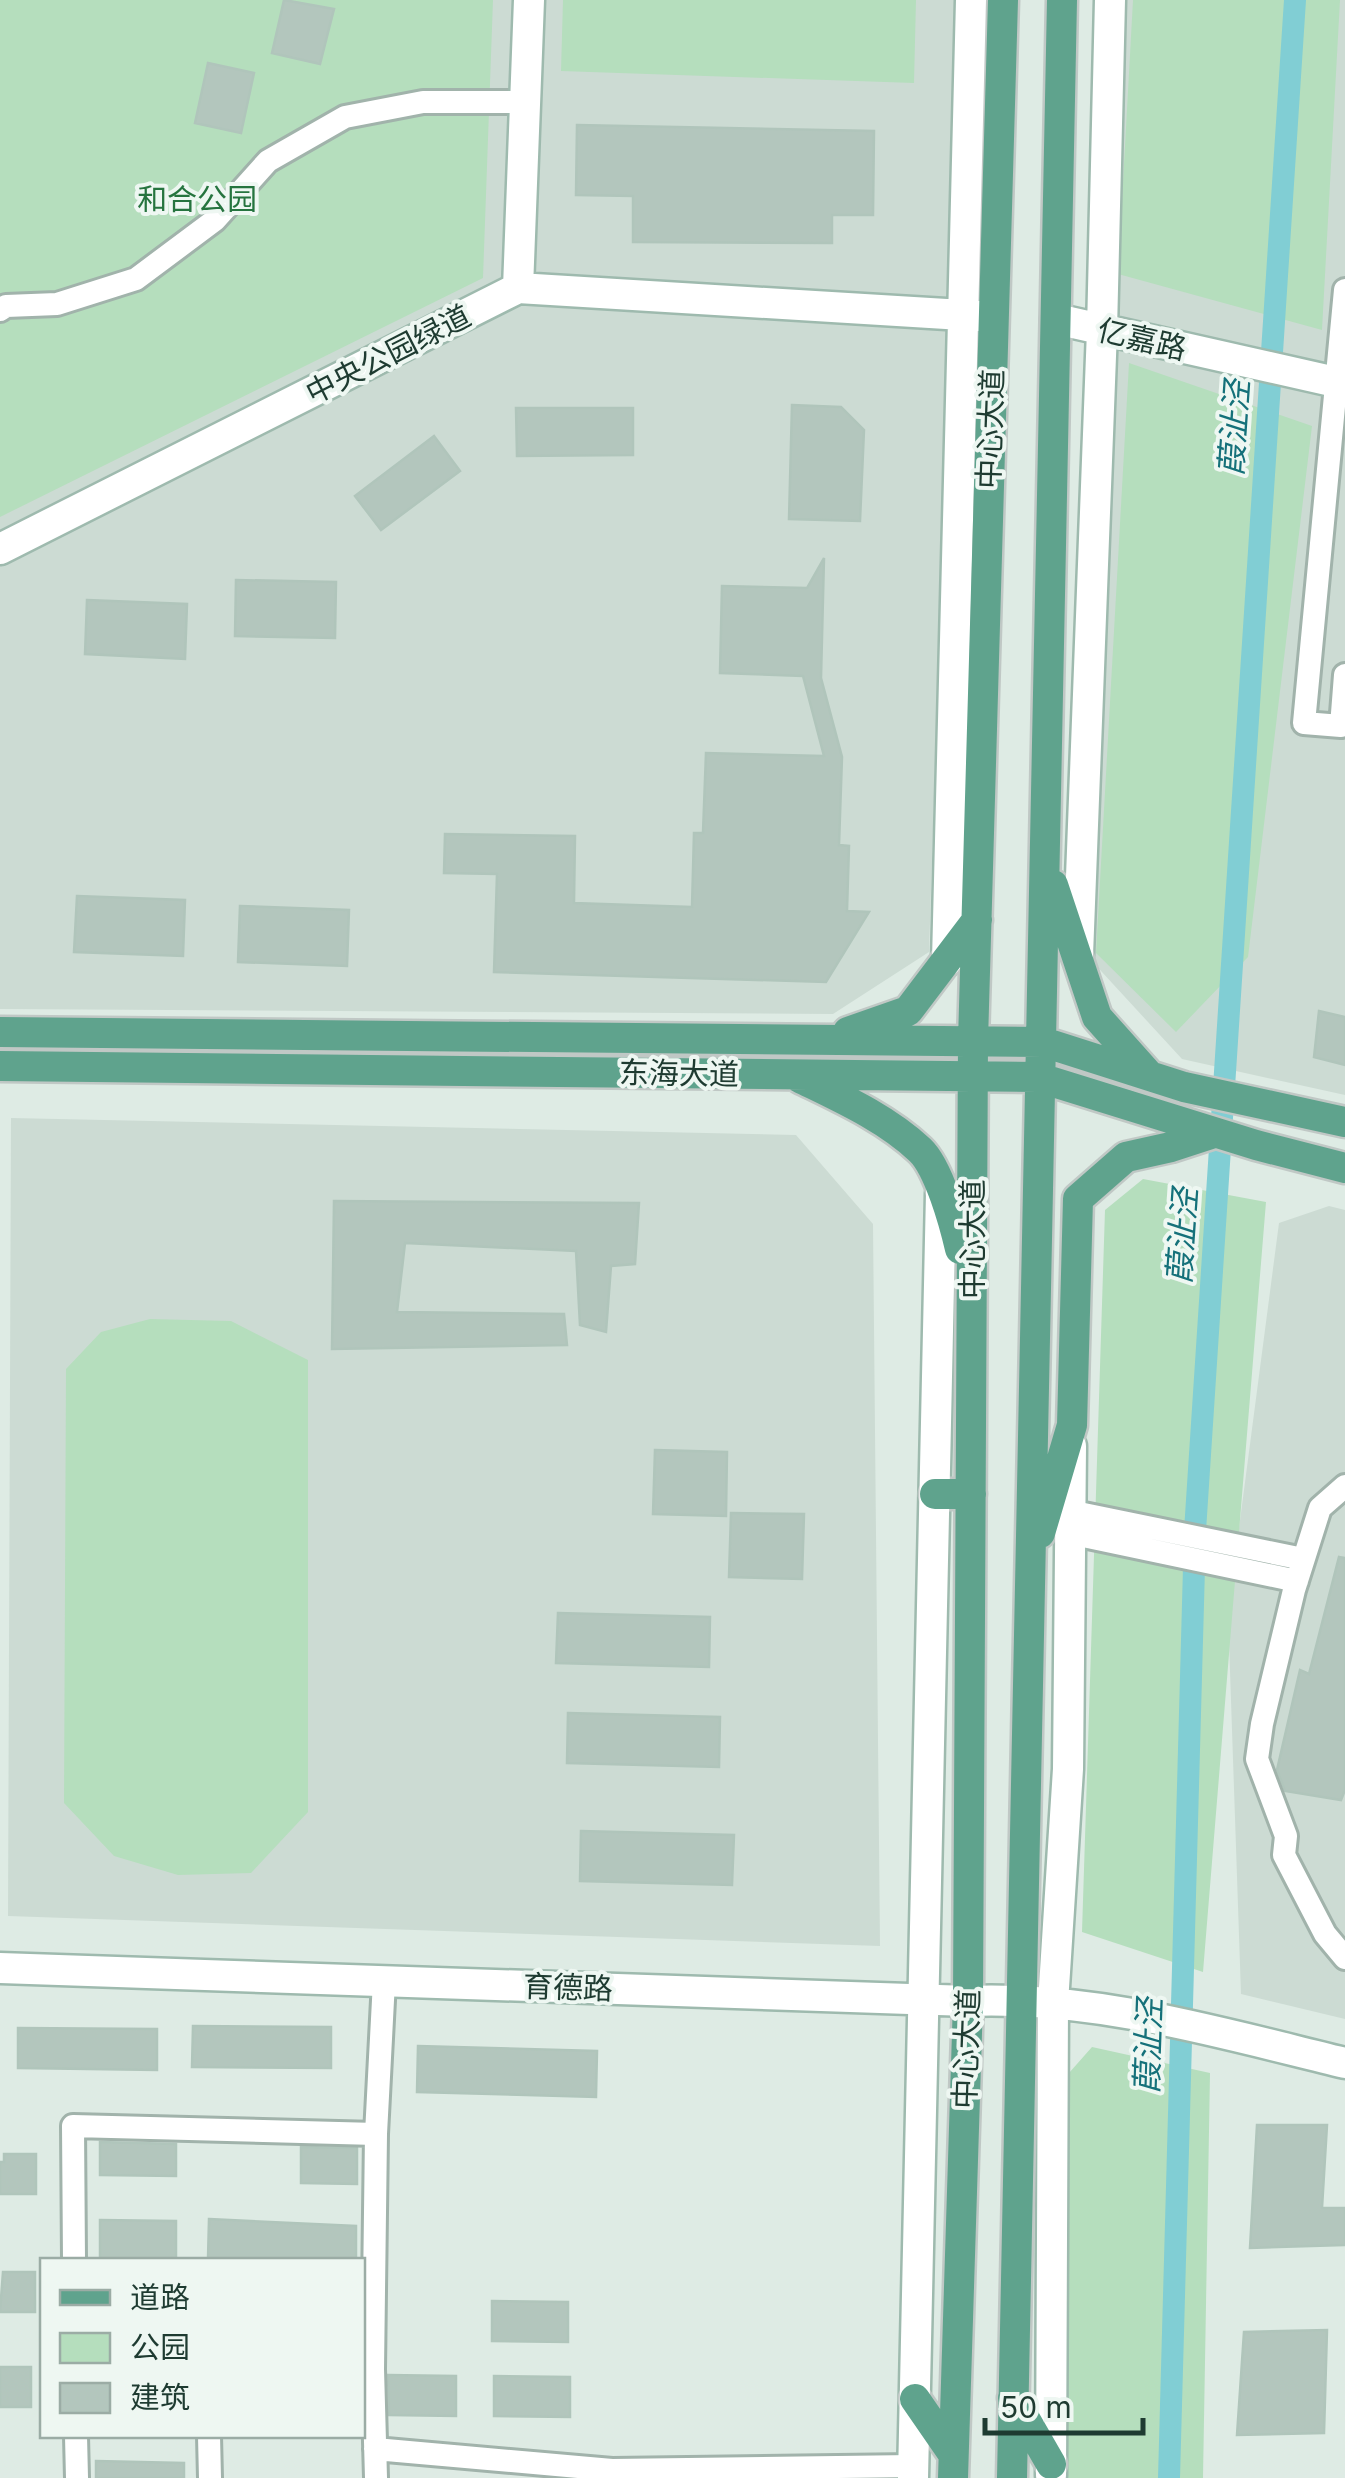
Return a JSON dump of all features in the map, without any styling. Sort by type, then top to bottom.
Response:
[{"type":"main road","points":[[529,0],[518,288],[994,316]]},
{"type":"main road","points":[[946,961],[971,0]]},
{"type":"main road","name":"中心大道","points":[[953,2466],[968,2000],[972,1076],[1002,0]]},
{"type":"main road","name":"中心大道","points":[[1012,2478],[1062,0]]},
{"type":"main road","points":[[1078,955],[1102,330],[1110,0]]},
{"type":"main road","name":"中央公园绿道","points":[[0,549],[518,288]]},
{"type":"main road","name":"亿嘉路","points":[[1056,320],[1341,383]]},
{"type":"main road","points":[[1046,865],[1096,1016],[1149,1075]]},
{"type":"main road","points":[[809,1040],[863,1029],[908,1010],[976,920]]},
{"type":"main road","name":"东海大道","points":[[0,1032],[1043,1042],[1184,1086],[1345,1122]]},
{"type":"main road","name":"东海大道","points":[[0,1066],[1040,1078],[1215,1133],[1345,1168]]},
{"type":"main road","points":[[793,1074],[862,1109],[923,1152],[950,1208],[972,1300]]},
{"type":"main road","points":[[1051,2471],[1054,2004],[1068,1769],[1069,1522],[1078,1199],[1126,1157],[1215,1133]]},
{"type":"main road","points":[[913,2472],[941,1190]]},
{"type":"main road","points":[[1030,1559],[1072,1425]]},
{"type":"main road","points":[[935,1494],[971,1494]]},
{"type":"main road","name":"育德路","points":[[0,1968],[1022,1999],[1136,2013],[1345,2062]]},
{"type":"main road","points":[[1014,2398],[1051,2471]]},
{"type":"main road","points":[[915,2399],[953,2466]]},
{"type":"street","points":[[0,310],[6,306],[57,304],[136,279],[215,220],[268,161],[344,117],[423,102],[525,102]]},
{"type":"street","points":[[1345,290],[1337,478],[1304,723],[1341,726],[1345,675]]},
{"type":"street","points":[[1345,1486],[1320,1508],[1300,1570],[1257,1759],[1286,1836],[1284,1855],[1325,1934],[1345,1958]]},
{"type":"street","points":[[1069,1522],[1300,1570]]},
{"type":"street","points":[[376,2478],[368,2369],[384,1981]]},
{"type":"street","points":[[74,2258],[72,2126],[376,2134]]},
{"type":"street","points":[[76,2438],[77,2478]]},
{"type":"street","points":[[209,2438],[210,2478]]},
{"type":"street","points":[[375,2449],[612,2474],[913,2472]]},
{"type":"shaded area","points":[[0,0],[960,0],[929,952],[833,1014],[0,1009]]},
{"type":"shaded area","points":[[1124,0],[1345,0],[1345,1095],[1182,1059],[1090,959]]},
{"type":"shaded area","points":[[11,1118],[796,1135],[873,1224],[880,1946],[8,1916]]},
{"type":"shaded area","points":[[1329,1206],[1345,1210],[1345,2019],[1241,1994],[1228,1612],[1279,1223]]},
{"type":"green space","name":"和合公园","points":[[0,0],[493,0],[483,278],[0,517]]},
{"type":"green space","points":[[563,0],[916,0],[914,83],[561,71]]},
{"type":"green space","points":[[1133,0],[1340,0],[1322,330],[1118,274]]},
{"type":"green space","points":[[1129,363],[1312,426],[1248,957],[1176,1032],[1096,953]]},
{"type":"green space","points":[[1143,1179],[1266,1202],[1203,1972],[1082,1932],[1105,1210]]},
{"type":"green space","points":[[150,1319],[231,1321],[308,1360],[308,1812],[251,1873],[178,1875],[114,1856],[64,1803],[66,1369],[101,1332]]},
{"type":"green space","points":[[1092,2047],[1210,2073],[1203,2478],[1066,2478],[1069,2073]]},
{"type":"building","points":[[284,0],[334,9],[320,64],[272,53]]},
{"type":"building","points":[[208,63],[254,73],[241,133],[195,123]]},
{"type":"building","points":[[577,125],[874,131],[873,215],[832,215],[832,243],[633,242],[633,196],[576,195]]},
{"type":"building","points":[[792,405],[841,407],[864,430],[860,521],[789,519]]},
{"type":"building","points":[[516,408],[633,408],[633,455],[517,456]]},
{"type":"building","points":[[434,436],[460,471],[381,530],[355,496]]},
{"type":"building","points":[[824,558],[821,678],[842,757],[839,845],[849,846],[847,911],[869,912],[826,982],[494,972],[497,874],[444,873],[445,834],[575,836],[574,903],[692,907],[694,833],[703,833],[706,753],[824,756],[803,676],[720,673],[722,586],[807,588]]},
{"type":"building","points":[[236,580],[336,582],[335,638],[235,636]]},
{"type":"building","points":[[87,600],[187,604],[185,659],[85,654]]},
{"type":"building","points":[[77,896],[185,900],[183,956],[74,952]]},
{"type":"building","points":[[240,906],[349,910],[347,966],[238,962]]},
{"type":"building","points":[[1319,1011],[1345,1017],[1345,1065],[1314,1057]]},
{"type":"building","points":[[334,1201],[639,1203],[635,1264],[611,1266],[606,1332],[580,1325],[576,1251],[405,1243],[397,1312],[564,1314],[567,1345],[332,1349]]},
{"type":"building","points":[[655,1450],[727,1452],[726,1516],[653,1514]]},
{"type":"building","points":[[731,1513],[804,1514],[802,1579],[729,1577]]},
{"type":"building","points":[[1339,1557],[1345,1558],[1345,1790],[1341,1800],[1285,1791],[1277,1770],[1300,1670],[1309,1674]]},
{"type":"building","points":[[558,1613],[710,1617],[709,1667],[556,1663]]},
{"type":"building","points":[[568,1713],[720,1717],[719,1767],[567,1763]]},
{"type":"building","points":[[581,1831],[734,1835],[732,1885],[580,1881]]},
{"type":"building","points":[[193,2026],[331,2027],[331,2068],[192,2067]]},
{"type":"building","points":[[18,2028],[157,2029],[157,2070],[18,2068]]},
{"type":"building","points":[[418,2046],[597,2051],[596,2097],[417,2092]]},
{"type":"building","points":[[1257,2125],[1327,2125],[1322,2208],[1345,2208],[1345,2245],[1250,2248]]},
{"type":"building","points":[[100,2142],[176,2144],[176,2176],[100,2175]]},
{"type":"building","points":[[301,2147],[357,2148],[357,2184],[301,2183]]},
{"type":"building","points":[[4,2154],[36,2154],[36,2194],[0,2194],[0,2162],[4,2162]]},
{"type":"building","points":[[209,2219],[356,2226],[356,2258],[208,2258]]},
{"type":"building","points":[[100,2220],[176,2221],[176,2258],[100,2258]]},
{"type":"building","points":[[3,2272],[35,2272],[35,2312],[0,2312]]},
{"type":"building","points":[[492,2301],[568,2302],[568,2342],[492,2341]]},
{"type":"building","points":[[1327,2330],[1324,2433],[1237,2435],[1244,2332]]},
{"type":"building","points":[[0,2367],[31,2367],[31,2407],[0,2407]]},
{"type":"building","points":[[388,2375],[456,2376],[456,2416],[389,2415]]},
{"type":"building","points":[[494,2376],[570,2377],[570,2417],[494,2416]]},
{"type":"building","points":[[96,2461],[184,2463],[184,2478],[96,2478]]},
{"type":"waterway","name":"葭沚泾","points":[[1169,2478],[1195,1531],[1295,0]]}]
